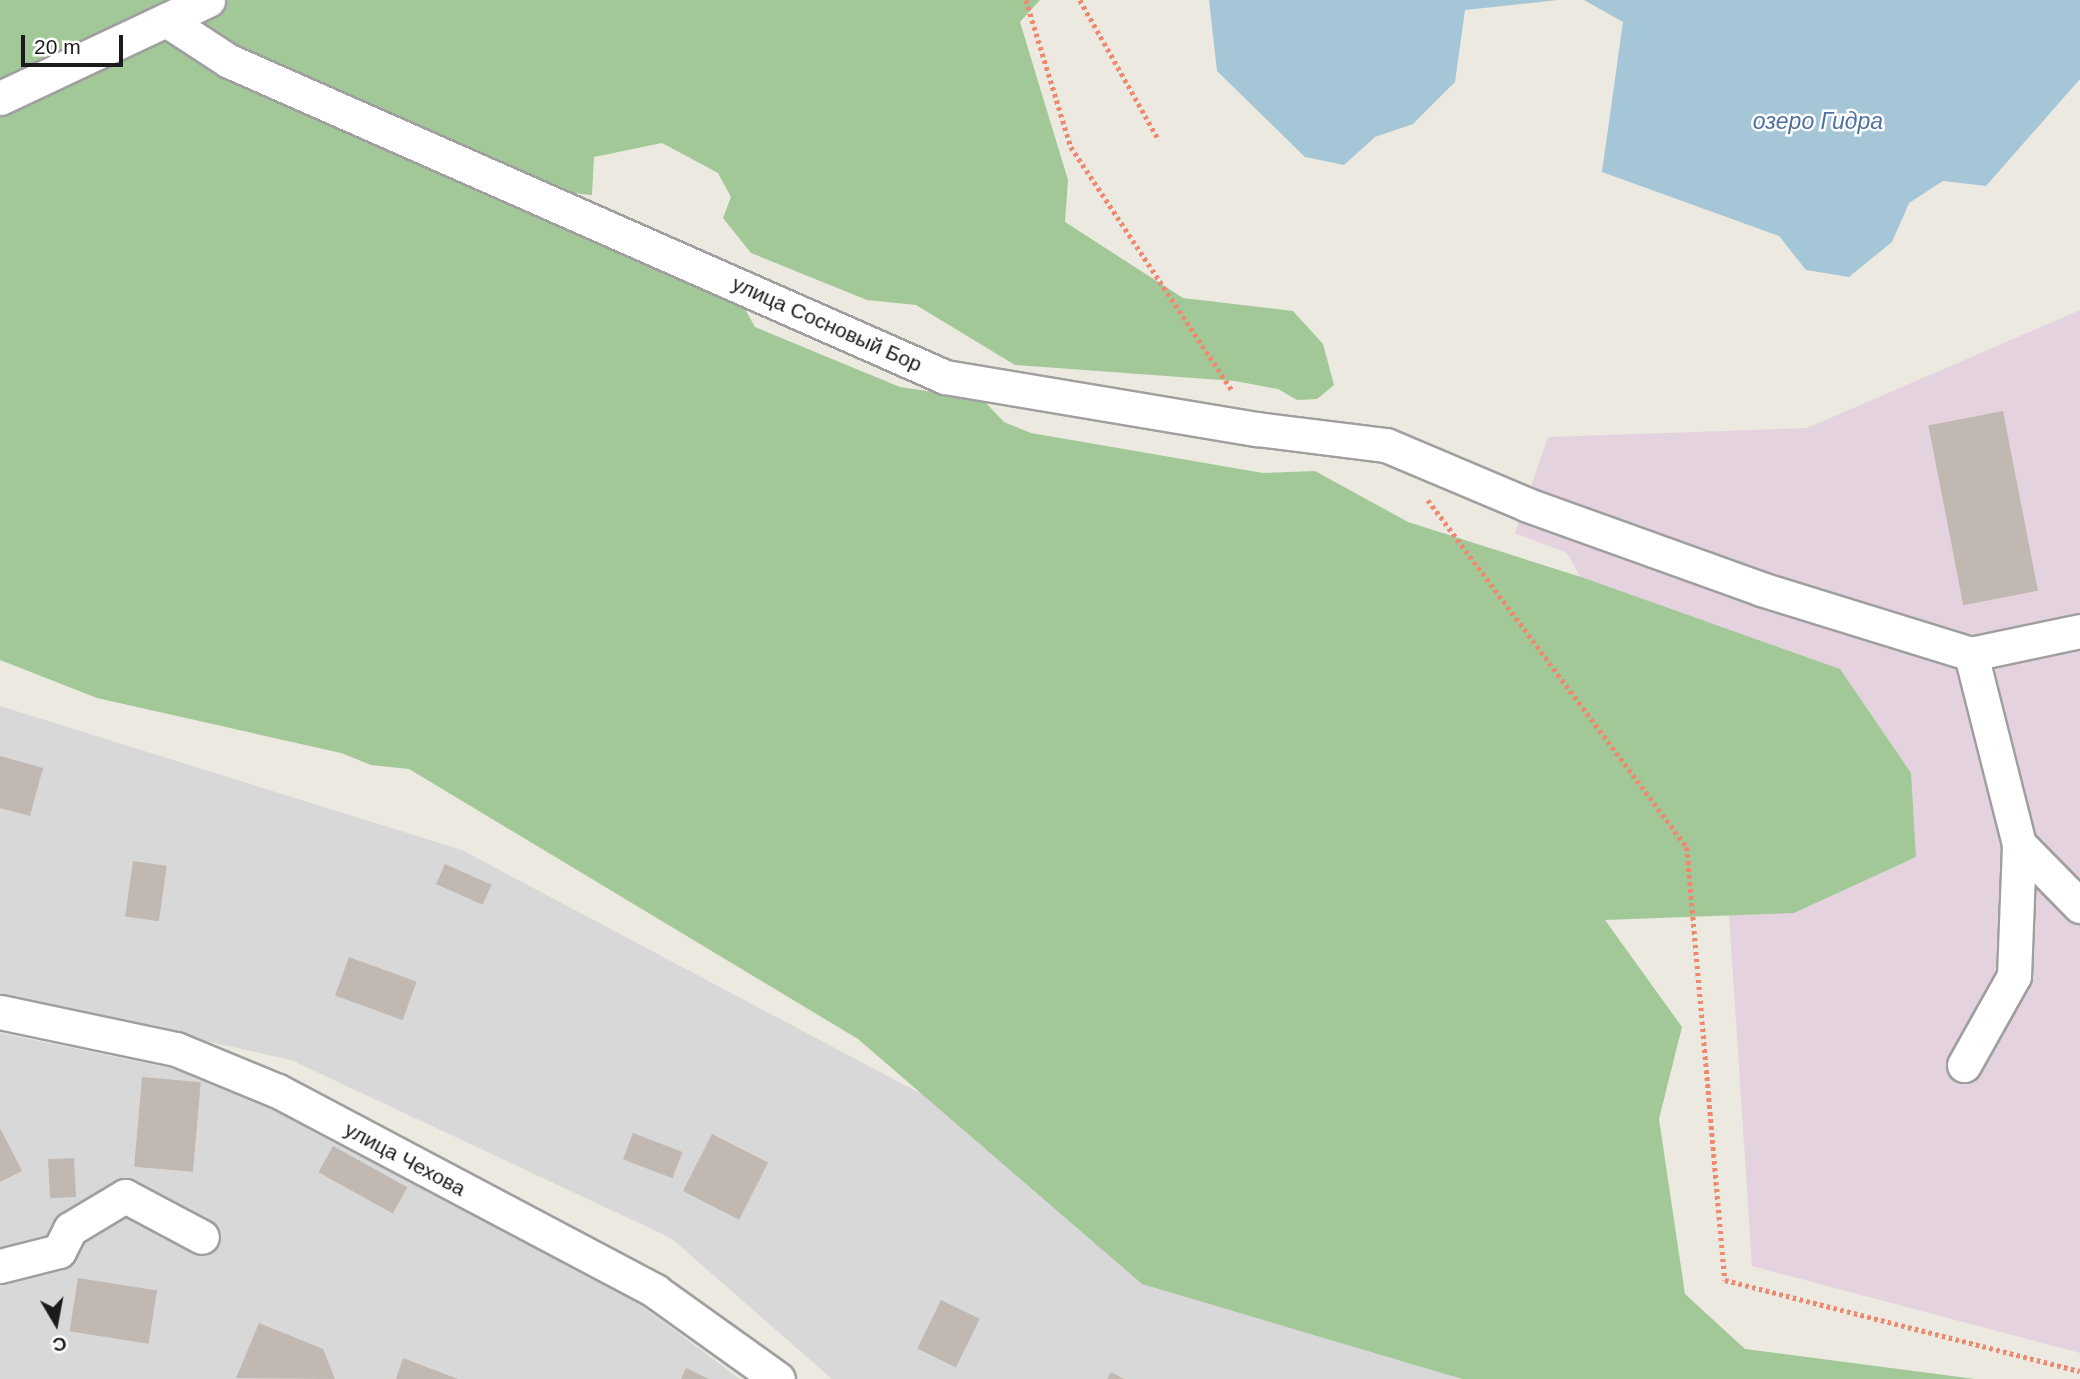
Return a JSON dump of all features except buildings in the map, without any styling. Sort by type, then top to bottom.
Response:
[{"type":"street","points":[[0,98],[208,0]]},
{"type":"street","name":"улица Сосновый Бор","points":[[166,20],[229,61],[945,377],[1257,429],[1387,445],[1528,505],[1761,589],[1971,654]]},
{"type":"street","points":[[1964,1065],[2014,976],[2019,844],[1971,654],[2080,631]]},
{"type":"street","points":[[2019,844],[2080,906]]},
{"type":"street","name":"улица Чехова","points":[[0,1012],[176,1049],[278,1091],[655,1291],[778,1379]]},
{"type":"street","points":[[0,1266],[58,1251],[69,1229],[125,1196],[202,1237]]},
{"type":"path","points":[[1026,0],[1071,147],[1257,429]]},
{"type":"path","points":[[1080,0],[1158,140]]},
{"type":"path","points":[[1420,490],[1687,847],[1725,1280],[2080,1371]]},
{"type":"shaded area","points":[[2080,310],[2080,1353],[1752,1266],[1724,839],[1567,553],[1515,533],[1548,437],[1807,428]]},
{"type":"shaded area","points":[[0,706],[462,850],[1458,1379],[832,1379],[671,1238],[291,1060],[0,995]]},
{"type":"shaded area","points":[[0,1033],[213,1077],[599,1274],[740,1379],[0,1379]]},
{"type":"green space","points":[[0,0],[1040,0],[1020,22],[1068,180],[1065,222],[1183,298],[1293,311],[1323,344],[1334,385],[1317,399],[1297,400],[1278,389],[1235,381],[1015,365],[916,305],[867,300],[751,253],[723,218],[731,197],[718,173],[662,143],[594,157],[592,195],[572,193],[619,234],[727,277],[755,327],[900,387],[982,399],[1004,422],[1031,433],[1263,473],[1315,471],[1408,522],[1584,578],[1840,669],[1911,773],[1916,857],[1794,913],[1605,920],[1682,1027],[1659,1119],[1685,1294],[1745,1349],[1975,1379],[1462,1379],[1142,1284],[858,1039],[409,769],[371,765],[341,753],[97,698],[0,660]]},
{"type":"water","points":[[1209,0],[1558,0],[1465,10],[1455,82],[1413,124],[1375,137],[1344,165],[1305,157],[1217,71]]},
{"type":"water","name":"озеро Гидра","points":[[1584,0],[2080,0],[2080,79],[1986,186],[1943,181],[1909,203],[1892,242],[1849,277],[1806,270],[1779,236],[1602,172],[1623,22]]}]
